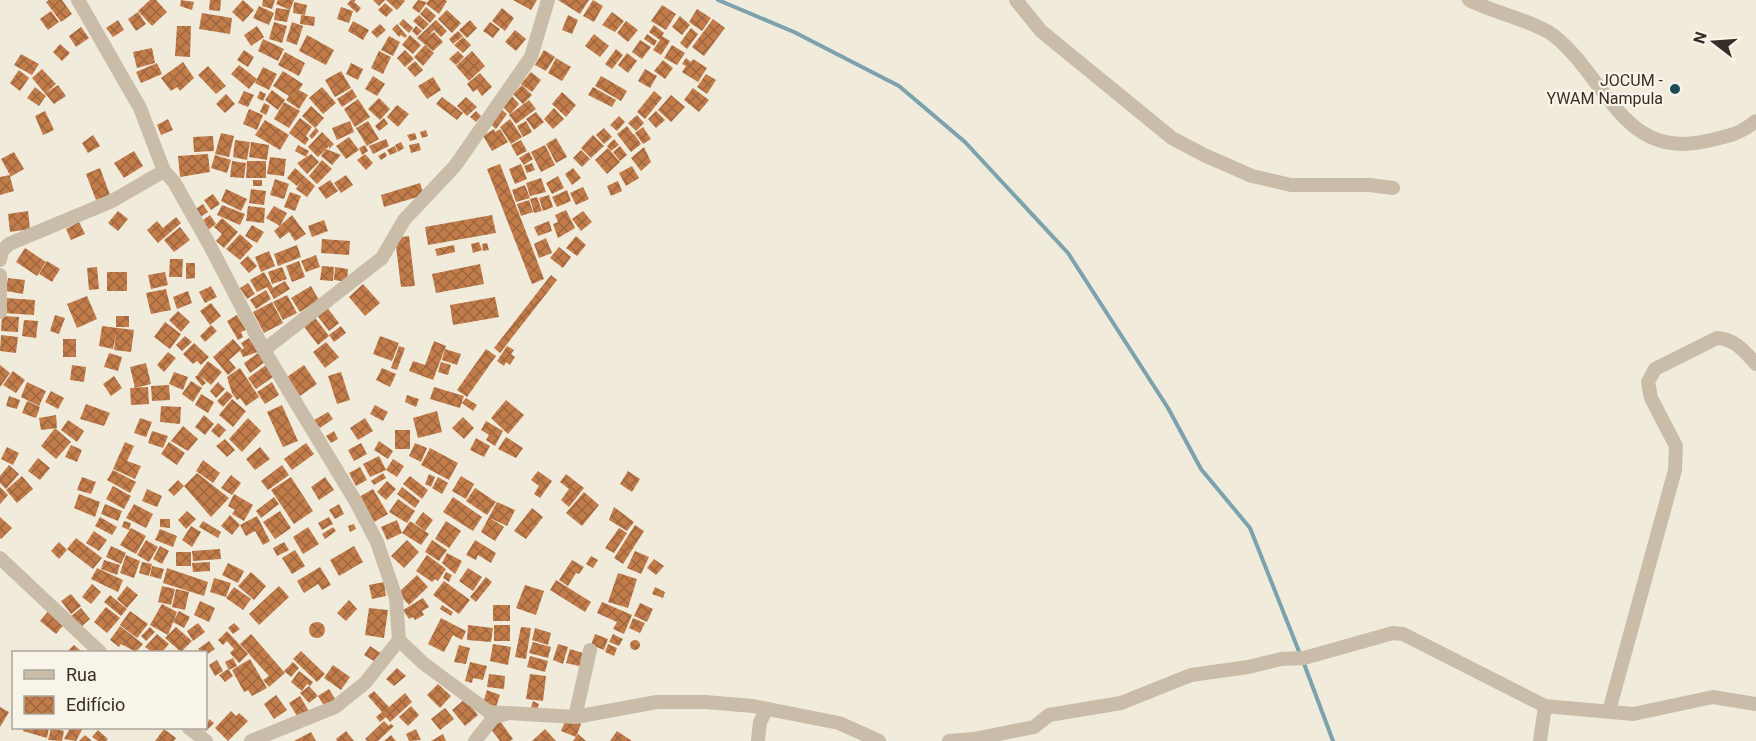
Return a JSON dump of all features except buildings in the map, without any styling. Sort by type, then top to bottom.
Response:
[{"type":"street","points":[[78,0],[140,108],[164,171],[174,182],[264,350],[356,502],[377,542],[396,598],[399,640],[423,663],[489,712],[575,717],[657,702],[705,702],[767,709],[839,723],[879,741]]},
{"type":"street","points":[[264,350],[382,258],[404,220],[455,166],[531,57],[548,0]]},
{"type":"street","points":[[1016,0],[1041,31],[1172,138],[1204,155],[1252,176],[1291,184],[1370,185],[1394,188]]},
{"type":"street","points":[[1469,0],[1550,33],[1573,52],[1624,121],[1663,143],[1696,144],[1742,133],[1756,121]]},
{"type":"street","points":[[0,260],[2,251],[9,244],[112,201],[164,171]]},
{"type":"street","points":[[0,275],[0,312]]},
{"type":"street","points":[[1609,711],[1675,470],[1676,446],[1651,398],[1648,382],[1655,369],[1717,338],[1728,339],[1736,344],[1756,363]]},
{"type":"street","points":[[0,558],[99,651]]},
{"type":"street","points":[[949,741],[974,739],[1035,727],[1049,715],[1121,703],[1191,675],[1248,667],[1281,659],[1304,658],[1394,633],[1420,642],[1545,706],[1648,713],[1687,701],[1713,697],[1756,704]]},
{"type":"street","points":[[251,741],[335,707],[365,683],[399,640]]},
{"type":"street","points":[[575,717],[590,650]]},
{"type":"street","points":[[1540,741],[1545,706]]},
{"type":"street","points":[[758,741],[760,722],[767,709]]},
{"type":"street","points":[[475,741],[494,717],[508,714]]},
{"type":"street","points":[[190,729],[206,741]]},
{"type":"waterway","points":[[718,0],[794,32],[899,86],[965,142],[1068,253],[1168,408],[1201,469],[1250,528],[1300,654]]},
{"type":"waterway","points":[[1303,661],[1333,741]]},
{"type":"place","name":"JOCUM - YWAM Nampula","points":[[1675,89]]}]
